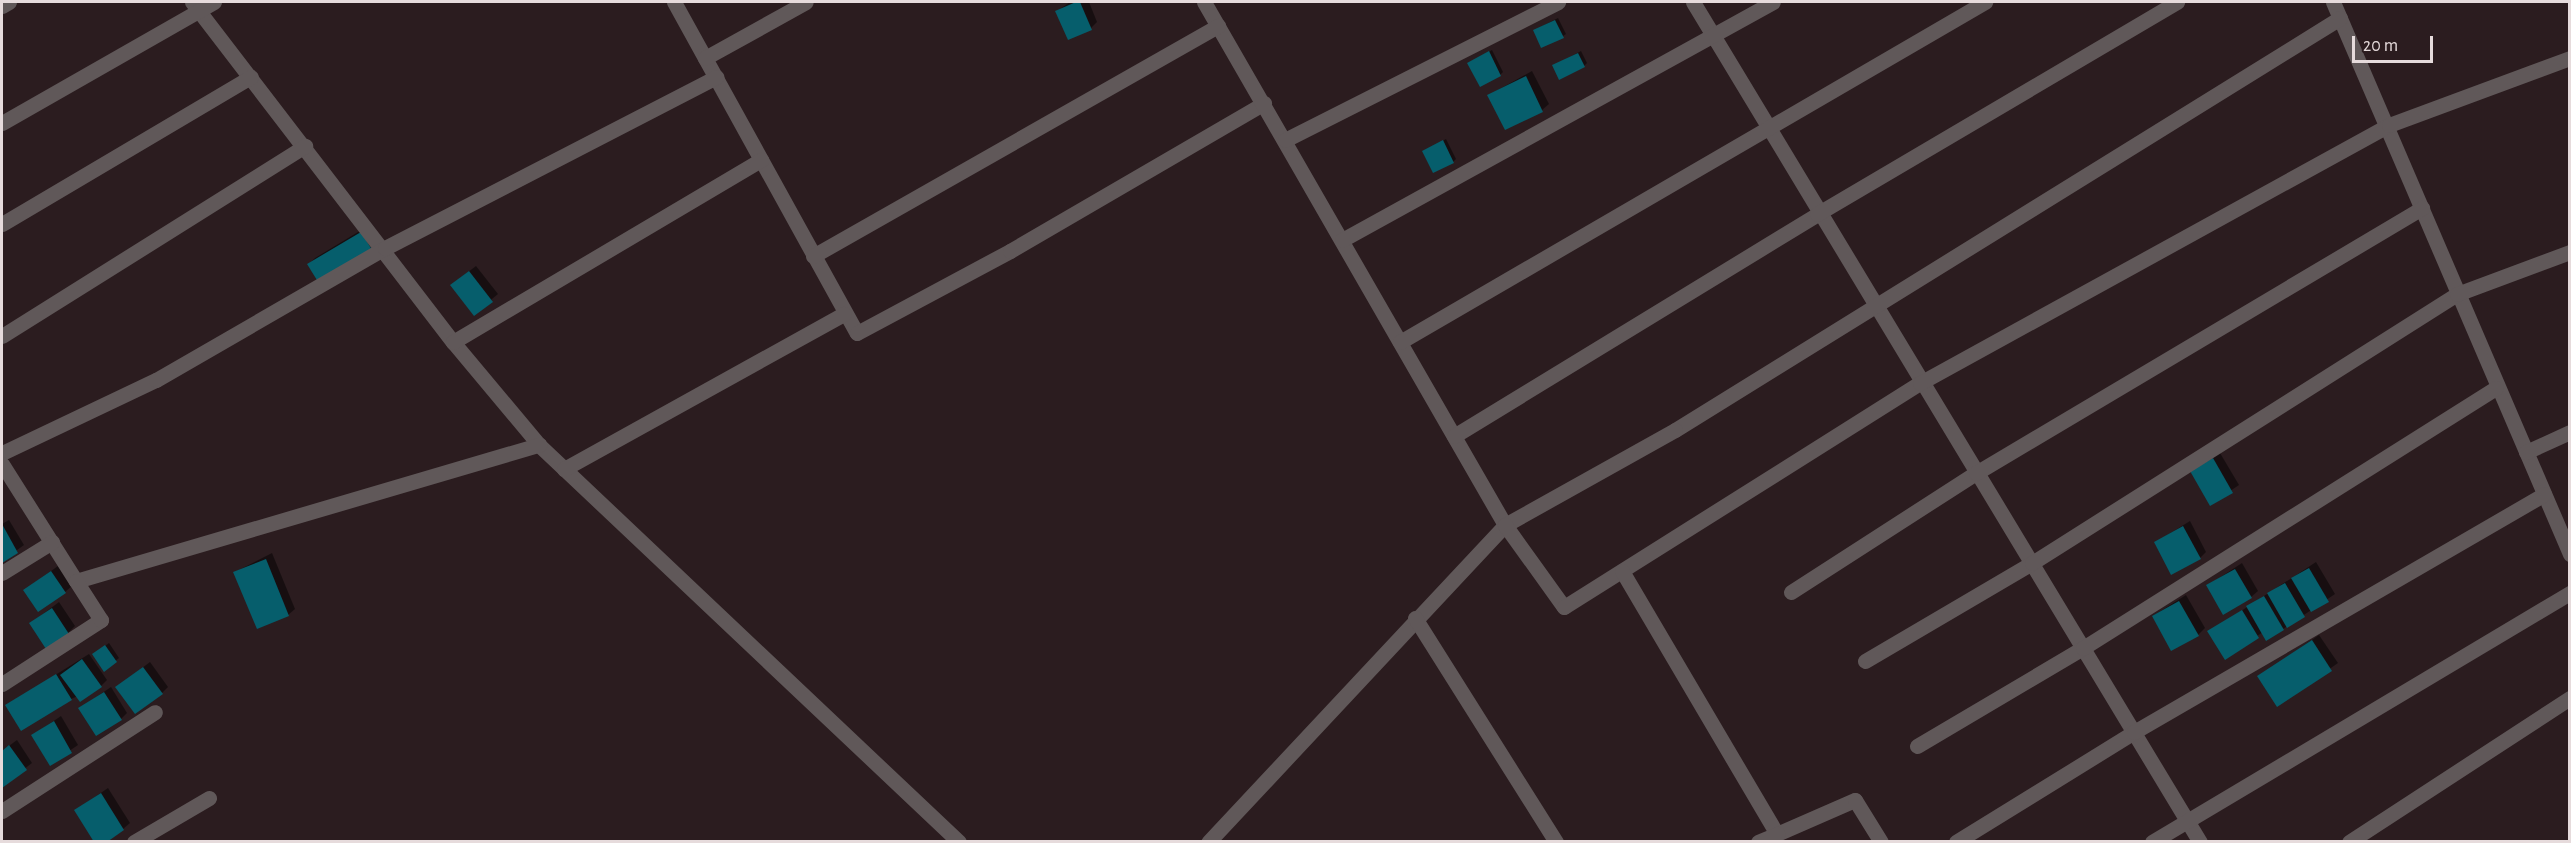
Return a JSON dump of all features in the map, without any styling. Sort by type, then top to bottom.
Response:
[{"type":"street","points":[[2,6],[9,2]]},
{"type":"street","points":[[2,123],[196,6],[214,2]]},
{"type":"street","points":[[674,2],[844,314],[857,333],[1010,251],[1264,103]]},
{"type":"street","points":[[705,58],[806,2]]},
{"type":"street","points":[[1204,2],[1504,525],[1564,607],[1920,383],[2389,125],[2570,58]]},
{"type":"street","points":[[1285,140],[1558,2]]},
{"type":"street","points":[[1693,2],[1817,214],[2032,563],[2200,842]]},
{"type":"street","points":[[1342,240],[1773,2]]},
{"type":"street","points":[[1400,342],[1768,131],[1985,2]]},
{"type":"street","points":[[1454,436],[1817,214],[2178,2]]},
{"type":"street","points":[[2333,2],[2389,125],[2496,388],[2570,554]]},
{"type":"street","points":[[196,6],[385,248],[453,342],[539,446],[959,842]]},
{"type":"street","points":[[1208,842],[1504,525],[1675,430],[2340,18]]},
{"type":"street","points":[[813,256],[1218,26]]},
{"type":"street","points":[[2,224],[251,76]]},
{"type":"street","points":[[2,453],[156,380],[385,248],[716,77]]},
{"type":"street","points":[[2,336],[305,146]]},
{"type":"street","points":[[453,342],[761,160]]},
{"type":"street","points":[[1791,592],[1976,473],[2422,208]]},
{"type":"street","points":[[1865,661],[2032,563],[2457,294],[2570,252]]},
{"type":"street","points":[[564,469],[844,314]]},
{"type":"street","points":[[1917,746],[2083,648],[2496,388]]},
{"type":"street","points":[[2526,452],[2570,432]]},
{"type":"street","points":[[76,581],[539,446]]},
{"type":"street","points":[[2,464],[101,620],[2,684]]},
{"type":"street","points":[[1956,842],[2134,732],[2544,494]]},
{"type":"street","points":[[2,573],[52,542]]},
{"type":"street","points":[[1622,571],[1777,834]]},
{"type":"street","points":[[2152,842],[2570,593]]},
{"type":"street","points":[[1415,618],[1556,842]]},
{"type":"street","points":[[2349,842],[2570,698]]},
{"type":"street","points":[[2,811],[155,712]]},
{"type":"street","points":[[134,842],[209,798]]},
{"type":"street","points":[[1758,842],[1855,800],[1881,842]]},
{"type":"building","points":[[1080,2],[1092,30],[1068,40],[1055,11]]},
{"type":"building","points":[[1555,20],[1564,38],[1541,48],[1533,30]]},
{"type":"building","points":[[1489,51],[1501,76],[1480,87],[1467,63]]},
{"type":"building","points":[[1578,53],[1585,67],[1559,80],[1552,65]]},
{"type":"building","points":[[1526,76],[1543,112],[1505,130],[1487,95]]},
{"type":"building","points":[[1443,140],[1454,163],[1433,173],[1422,151]]},
{"type":"building","points":[[361,232],[374,253],[320,285],[307,264]]},
{"type":"building","points":[[469,271],[493,302],[474,316],[450,285]]},
{"type":"building","points":[[2213,458],[2233,493],[2210,506],[2190,471]]},
{"type":"building","points":[[2,524],[18,553],[2,563]]},
{"type":"building","points":[[2183,526],[2201,559],[2171,575],[2154,542]]},
{"type":"building","points":[[266,559],[289,616],[257,629],[233,572]]},
{"type":"building","points":[[2309,568],[2329,602],[2311,612],[2291,578]]},
{"type":"building","points":[[2235,569],[2252,598],[2223,615],[2206,585]]},
{"type":"building","points":[[51,571],[66,593],[38,612],[23,590]]},
{"type":"building","points":[[2285,583],[2305,617],[2287,628],[2267,593]]},
{"type":"building","points":[[2264,596],[2284,630],[2266,641],[2246,606]]},
{"type":"building","points":[[2179,601],[2199,636],[2171,651],[2152,616]]},
{"type":"building","points":[[52,608],[69,634],[46,649],[29,623]]},
{"type":"building","points":[[2242,610],[2259,638],[2225,660],[2207,631]]},
{"type":"building","points":[[2312,640],[2332,671],[2277,707],[2257,676]]},
{"type":"building","points":[[105,645],[117,662],[104,672],[92,654]]},
{"type":"building","points":[[82,659],[102,687],[80,702],[60,675]]},
{"type":"building","points":[[143,667],[163,694],[135,714],[115,687]]},
{"type":"building","points":[[56,674],[72,700],[21,731],[5,705]]},
{"type":"building","points":[[104,692],[122,720],[96,736],[78,708]]},
{"type":"building","points":[[54,721],[72,753],[50,766],[31,735]]},
{"type":"building","points":[[9,745],[27,770],[2,788],[2,751]]},
{"type":"building","points":[[101,793],[124,830],[107,842],[94,842],[74,810]]}]
